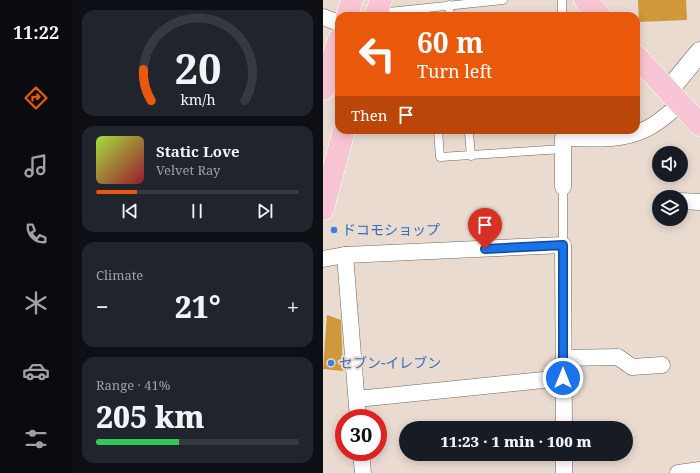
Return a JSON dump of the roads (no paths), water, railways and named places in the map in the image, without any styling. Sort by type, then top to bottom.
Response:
[{"type":"main road","points":[[348,12],[352,0]]},
{"type":"main road","points":[[585,0],[596,12]]},
{"type":"main road","points":[[323,89],[335,52]]},
{"type":"main road","points":[[640,60],[700,125]]},
{"type":"main road","points":[[323,209],[343,134]]},
{"type":"street","points":[[323,17],[335,22]]},
{"type":"street","points":[[640,132],[659,122],[700,52]]},
{"type":"street","points":[[563,187],[563,139],[614,138],[632,134]]},
{"type":"street","points":[[688,201],[700,202]]},
{"type":"street","points":[[323,259],[345,255],[563,245],[564,421]]},
{"type":"street","points":[[345,255],[358,409]]},
{"type":"street","points":[[563,358],[618,357],[632,367],[662,365]]},
{"type":"street","points":[[357,399],[563,378]]},
{"type":"street","points":[[362,461],[363,473]]},
{"type":"street","points":[[564,461],[564,473]]},
{"type":"street","points":[[677,473],[700,470]]},
{"type":"lane","points":[[378,10],[503,0]]},
{"type":"lane","points":[[562,0],[563,12]]},
{"type":"lane","points":[[449,5],[450,12]]},
{"type":"lane","points":[[438,134],[440,158],[471,156],[563,139]]},
{"type":"lane","points":[[469,134],[471,156]]},
{"type":"lane","points":[[563,187],[563,245]]},
{"type":"place","name":"ドコモショップ","points":[[334,230]]},
{"type":"place","name":"セブン-イレブン","points":[[331,363]]}]
